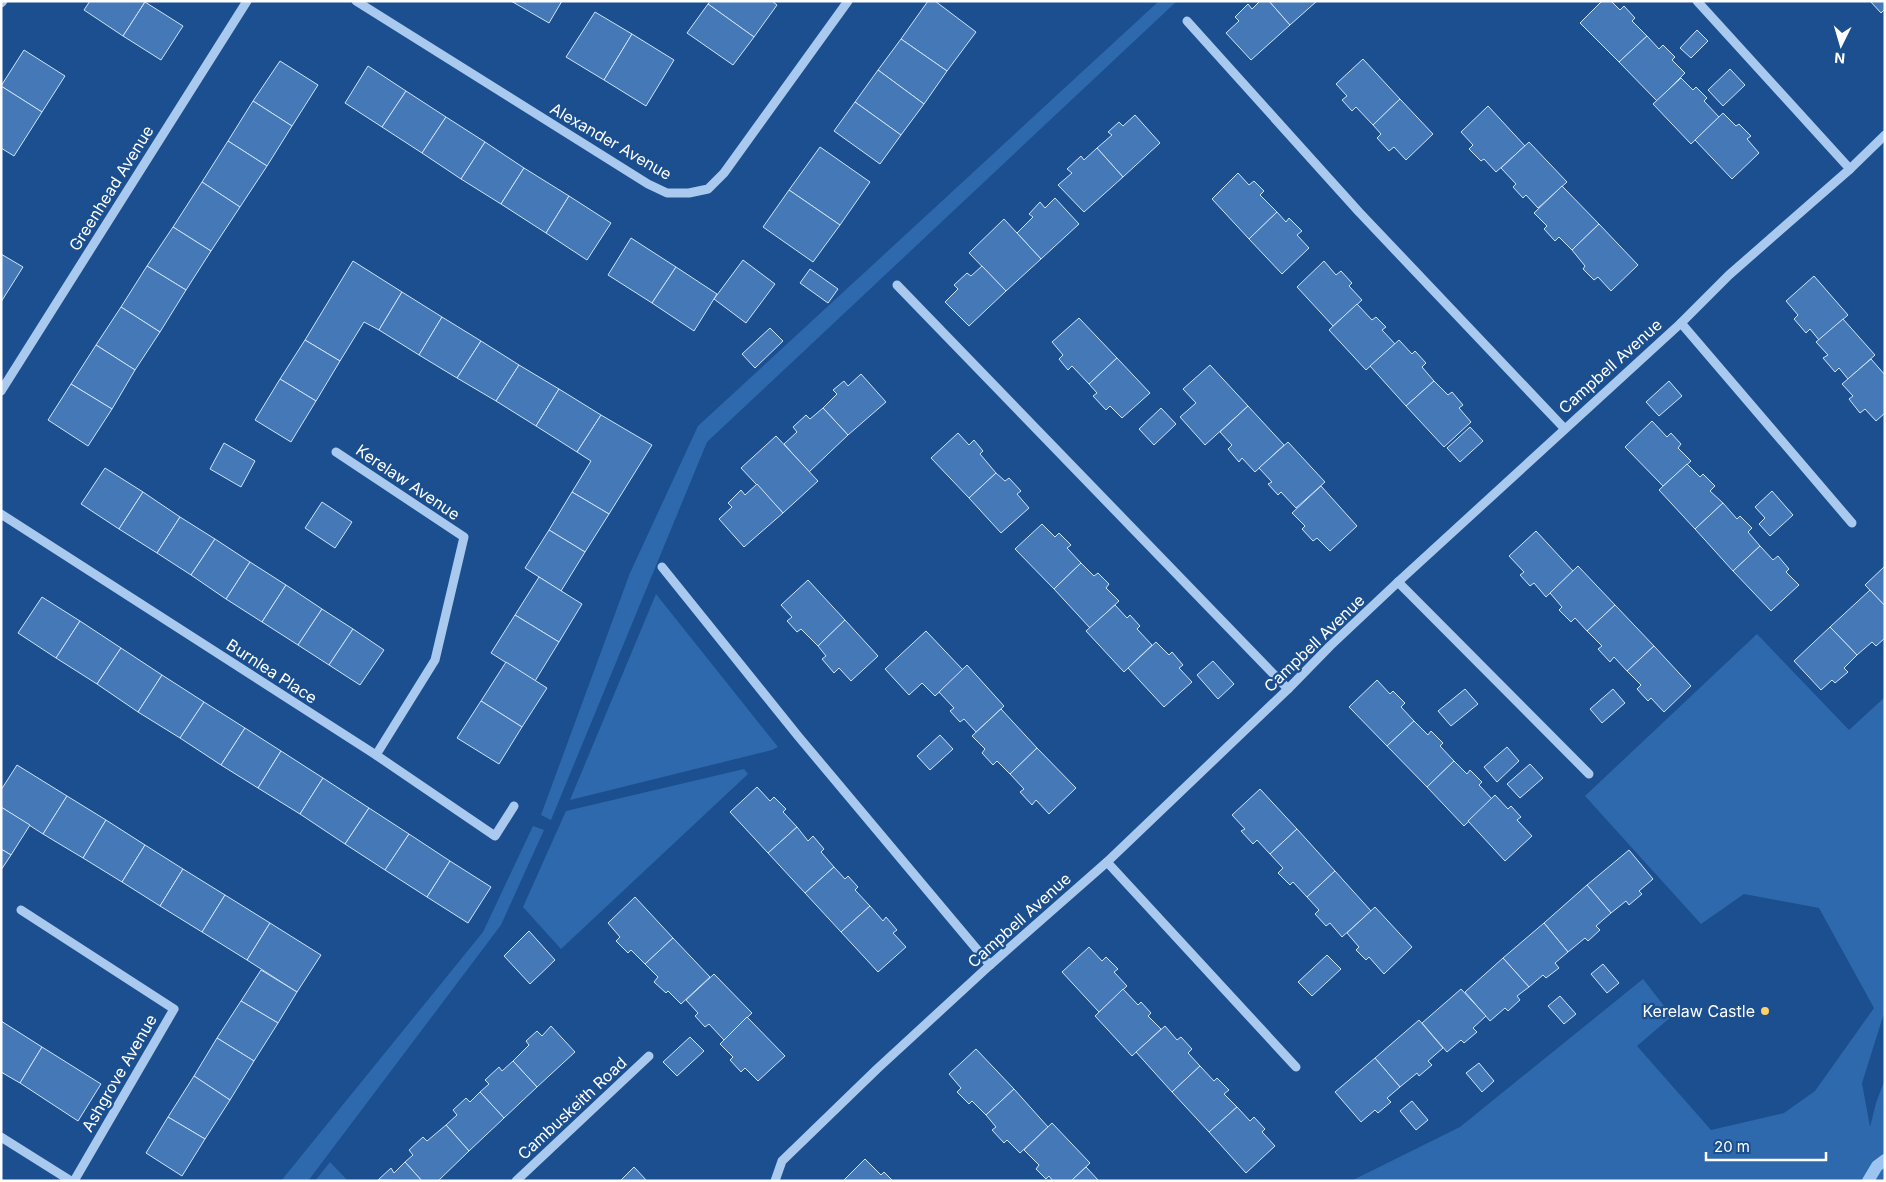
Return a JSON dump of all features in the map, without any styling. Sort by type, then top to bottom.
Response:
[{"type":"street","name":"Greenhead Avenue","points":[[1,391],[246,1]]},
{"type":"street","name":"Alexander Avenue","points":[[356,1],[648,184],[667,193],[689,193],[708,189],[724,173],[848,1]]},
{"type":"street","points":[[1697,1],[1850,168]]},
{"type":"street","points":[[1187,21],[1359,212],[1564,428]]},
{"type":"street","name":"Campbell Avenue","points":[[775,1181],[782,1161],[877,1069],[990,965],[1107,862],[1398,582],[1564,428],[1681,323],[1728,275],[1885,135]]},
{"type":"street","points":[[897,285],[1288,689]]},
{"type":"street","points":[[1681,323],[1852,523]]},
{"type":"street","name":"Kerelaw Avenue","points":[[336,452],[464,537],[435,660],[376,755]]},
{"type":"street","name":"Burnlea Place","points":[[1,514],[376,755],[495,836],[514,806]]},
{"type":"street","points":[[662,568],[798,736],[990,965]]},
{"type":"street","points":[[1398,582],[1589,774]]},
{"type":"street","points":[[1107,862],[1296,1068]]},
{"type":"street","name":"Ashgrove Avenue","points":[[21,910],[174,1009],[72,1181]]},
{"type":"street","name":"Cambuskeith Road","points":[[516,1181],[649,1056]]},
{"type":"street","points":[[1,1137],[72,1181]]},
{"type":"shaded area","points":[[1159,1],[1177,1],[707,442],[551,820],[541,815],[630,573],[698,426]]},
{"type":"shaded area","points":[[656,594],[778,747],[570,800]]},
{"type":"shaded area","points":[[1757,634],[1849,730],[1885,697],[1885,1010],[1862,1083],[1870,1127],[1885,1079],[1885,1181],[1351,1181],[1460,1127],[1643,979],[1672,1016],[1637,1046],[1711,1130],[1784,1113],[1815,1091],[1874,1008],[1819,908],[1744,894],[1701,924],[1585,796]]},
{"type":"shaded area","points":[[744,769],[748,774],[561,949],[523,907],[566,811]]},
{"type":"shaded area","points":[[533,826],[544,830],[501,925],[308,1181],[281,1181],[483,932]]},
{"type":"shaded area","points":[[330,1162],[348,1181],[315,1181]]},
{"type":"building","points":[[90,1],[145,2],[123,36],[84,10]]},
{"type":"building","points":[[511,1],[562,1],[549,23]]},
{"type":"building","points":[[710,1],[772,1],[777,5],[754,37],[708,4]]},
{"type":"building","points":[[928,1],[935,1],[976,32],[947,71],[901,39]]},
{"type":"building","points":[[1260,1],[1269,1],[1290,25],[1251,60],[1226,33],[1239,21],[1235,17],[1248,4],[1252,9]]},
{"type":"building","points":[[1269,1],[1317,1],[1290,25]]},
{"type":"building","points":[[1602,1],[1611,1],[1620,10],[1624,6],[1635,18],[1632,21],[1647,36],[1619,62],[1580,23]]},
{"type":"building","points":[[1870,1],[1885,1],[1885,9],[1881,13]]},
{"type":"building","points":[[145,2],[183,26],[161,60],[123,36]]},
{"type":"building","points":[[708,4],[754,37],[733,65],[687,33]]},
{"type":"building","points":[[595,12],[632,34],[604,80],[566,57]]},
{"type":"building","points":[[1697,30],[1708,41],[1691,58],[1680,48]]},
{"type":"building","points":[[632,34],[674,60],[646,106],[604,80]]},
{"type":"building","points":[[1647,36],[1659,49],[1663,45],[1675,57],[1672,60],[1685,73],[1657,101],[1619,62]]},
{"type":"building","points":[[901,39],[947,71],[924,104],[878,70]]},
{"type":"building","points":[[24,50],[65,76],[42,112],[1,86]]},
{"type":"building","points":[[1363,59],[1400,99],[1373,125],[1356,107],[1352,111],[1342,100],[1347,96],[1336,84]]},
{"type":"building","points":[[280,61],[318,85],[292,126],[253,101]]},
{"type":"building","points":[[368,66],[406,91],[382,127],[345,103]]},
{"type":"building","points":[[1730,69],[1745,85],[1723,106],[1708,90]]},
{"type":"building","points":[[878,70],[924,104],[901,135],[855,102]]},
{"type":"building","points":[[1681,78],[1693,90],[1696,87],[1707,98],[1704,101],[1719,117],[1691,144],[1653,104]]},
{"type":"building","points":[[1,86],[42,112],[14,156],[1,148]]},
{"type":"building","points":[[406,91],[446,117],[422,153],[382,127]]},
{"type":"building","points":[[1400,99],[1433,134],[1406,160],[1394,147],[1389,151],[1377,138],[1381,134],[1373,125]]},
{"type":"building","points":[[253,101],[292,126],[267,166],[228,141]]},
{"type":"building","points":[[855,102],[901,135],[880,164],[834,131]]},
{"type":"building","points":[[1488,106],[1525,146],[1496,172],[1484,159],[1481,161],[1469,149],[1473,145],[1461,132]]},
{"type":"building","points":[[1723,113],[1736,126],[1739,124],[1751,136],[1747,139],[1759,153],[1732,179],[1695,140]]},
{"type":"building","points":[[1135,115],[1160,143],[1123,177],[1097,148],[1112,135],[1108,132],[1119,122],[1123,126]]},
{"type":"building","points":[[446,117],[485,142],[461,179],[422,153]]},
{"type":"building","points":[[228,141],[267,166],[240,207],[202,182]]},
{"type":"building","points":[[485,142],[524,168],[501,204],[461,179]]},
{"type":"building","points":[[1529,142],[1567,182],[1538,208],[1526,195],[1523,198],[1513,187],[1516,184],[1501,168]]},
{"type":"building","points":[[820,147],[870,182],[840,225],[789,190]]},
{"type":"building","points":[[1097,148],[1123,177],[1084,212],[1058,185],[1072,173],[1067,169],[1081,156],[1084,160]]},
{"type":"building","points":[[524,168],[569,196],[546,233],[501,204]]},
{"type":"building","points":[[1238,173],[1249,185],[1254,181],[1264,191],[1260,195],[1277,212],[1249,239],[1212,199]]},
{"type":"building","points":[[202,182],[240,207],[211,251],[173,227]]},
{"type":"building","points":[[1562,186],[1599,224],[1572,250],[1559,237],[1555,241],[1544,229],[1547,226],[1534,213]]},
{"type":"building","points":[[789,190],[840,225],[813,262],[763,227]]},
{"type":"building","points":[[569,196],[611,223],[587,260],[546,233]]},
{"type":"building","points":[[1055,198],[1079,224],[1041,259],[1017,233],[1033,217],[1029,214],[1040,202],[1045,208]]},
{"type":"building","points":[[1277,212],[1286,222],[1289,218],[1302,231],[1297,235],[1309,248],[1282,274],[1249,239]]},
{"type":"building","points":[[1004,219],[1041,259],[1006,291],[969,253]]},
{"type":"building","points":[[1599,224],[1638,265],[1611,291],[1598,277],[1594,280],[1583,269],[1585,266],[1572,250]]},
{"type":"building","points":[[173,227],[211,251],[186,290],[147,266]]},
{"type":"building","points":[[631,238],[676,267],[652,303],[608,275]]},
{"type":"building","points":[[1,254],[23,267],[1,302]]},
{"type":"building","points":[[743,260],[775,284],[746,323],[714,299]]},
{"type":"building","points":[[353,261],[402,292],[379,330],[364,322],[340,361],[305,340]]},
{"type":"building","points":[[1324,261],[1336,275],[1341,271],[1352,283],[1349,286],[1362,300],[1333,326],[1297,287]]},
{"type":"building","points":[[147,266],[186,290],[160,332],[121,307]]},
{"type":"building","points":[[982,266],[1006,291],[969,326],[945,302],[958,289],[954,285],[967,273],[971,276]]},
{"type":"building","points":[[676,267],[717,294],[694,331],[652,303]]},
{"type":"building","points":[[810,269],[838,289],[828,303],[800,283]]},
{"type":"building","points":[[1814,276],[1848,315],[1819,340],[1810,329],[1806,333],[1794,319],[1798,315],[1786,301]]},
{"type":"building","points":[[402,292],[442,317],[419,355],[379,330]]},
{"type":"building","points":[[1357,304],[1372,320],[1376,317],[1386,327],[1382,330],[1395,344],[1366,370],[1329,330]]},
{"type":"building","points":[[121,307],[160,332],[135,370],[96,345]]},
{"type":"building","points":[[442,317],[481,341],[457,378],[419,355]]},
{"type":"building","points":[[1079,318],[1117,358],[1089,384],[1072,366],[1068,370],[1059,359],[1063,355],[1052,342]]},
{"type":"building","points":[[1843,319],[1875,355],[1848,379],[1839,368],[1835,372],[1823,358],[1828,355],[1816,342]]},
{"type":"building","points":[[770,328],[783,341],[755,368],[742,354]]},
{"type":"building","points":[[305,340],[340,361],[316,401],[280,379]]},
{"type":"building","points":[[1399,340],[1412,354],[1415,351],[1426,363],[1422,367],[1434,381],[1406,406],[1370,366]]},
{"type":"building","points":[[481,341],[519,365],[496,401],[457,378]]},
{"type":"building","points":[[96,345],[135,370],[112,409],[71,384]]},
{"type":"building","points":[[1117,358],[1150,393],[1122,418],[1110,406],[1106,410],[1093,396],[1097,393],[1089,384]]},
{"type":"building","points":[[1871,359],[1885,375],[1885,413],[1876,421],[1865,409],[1860,413],[1849,399],[1853,396],[1842,384]]},
{"type":"building","points":[[519,365],[559,389],[536,426],[496,401]]},
{"type":"building","points":[[1210,365],[1248,406],[1205,445],[1180,417],[1196,403],[1183,389]]},
{"type":"building","points":[[861,374],[886,402],[848,435],[823,408],[837,394],[833,390],[844,381],[848,386]]},
{"type":"building","points":[[280,379],[316,401],[291,442],[255,420]]},
{"type":"building","points":[[1434,381],[1448,395],[1452,392],[1463,405],[1459,408],[1471,422],[1444,447],[1406,406]]},
{"type":"building","points":[[1669,381],[1682,396],[1659,416],[1646,402]]},
{"type":"building","points":[[71,384],[112,409],[88,446],[48,420]]},
{"type":"building","points":[[559,389],[601,415],[577,452],[536,426]]},
{"type":"building","points":[[1248,406],[1284,445],[1255,472],[1242,458],[1239,462],[1228,449],[1232,445],[1220,432]]},
{"type":"building","points":[[823,408],[848,435],[809,472],[784,444],[797,432],[793,427],[806,415],[810,419]]},
{"type":"building","points":[[1161,408],[1176,424],[1154,445],[1139,429]]},
{"type":"building","points":[[601,415],[652,445],[609,514],[572,492],[591,461],[577,452]]},
{"type":"building","points":[[1652,421],[1667,437],[1671,433],[1681,444],[1678,448],[1691,461],[1663,486],[1625,447]]},
{"type":"building","points":[[1470,427],[1483,441],[1460,462],[1447,448]]},
{"type":"building","points":[[958,433],[969,445],[974,440],[983,451],[980,454],[996,473],[969,498],[931,458]]},
{"type":"building","points":[[776,436],[818,481],[783,513],[741,468]]},
{"type":"building","points":[[1288,442],[1325,482],[1296,508],[1281,492],[1278,495],[1268,484],[1272,482],[1259,468]]},
{"type":"building","points":[[224,443],[255,461],[241,487],[210,469]]},
{"type":"building","points":[[1687,464],[1700,477],[1703,474],[1715,486],[1710,491],[1723,503],[1695,529],[1659,490]]},
{"type":"building","points":[[105,468],[143,492],[119,529],[81,504]]},
{"type":"building","points":[[996,473],[1005,481],[1009,478],[1021,491],[1017,494],[1029,508],[1001,533],[969,498]]},
{"type":"building","points":[[757,484],[783,513],[744,547],[719,519],[732,507],[728,503],[741,490],[745,495]]},
{"type":"building","points":[[1321,486],[1357,526],[1330,551],[1317,538],[1313,541],[1302,529],[1305,526],[1292,513]]},
{"type":"building","points":[[1772,491],[1793,515],[1770,536],[1759,524],[1765,518],[1755,507]]},
{"type":"building","points":[[143,492],[180,517],[157,553],[119,529]]},
{"type":"building","points":[[572,492],[609,514],[585,552],[549,530]]},
{"type":"building","points":[[322,502],[352,522],[335,548],[305,528]]},
{"type":"building","points":[[1723,503],[1737,519],[1740,516],[1752,528],[1748,532],[1760,546],[1733,571],[1695,529]]},
{"type":"building","points":[[180,517],[215,539],[191,575],[157,553]]},
{"type":"building","points":[[1042,524],[1055,537],[1059,533],[1071,545],[1067,548],[1081,563],[1054,589],[1015,549]]},
{"type":"building","points":[[549,530],[585,552],[561,591],[525,568]]},
{"type":"building","points":[[1536,531],[1573,571],[1546,597],[1534,583],[1530,586],[1520,575],[1524,572],[1509,556]]},
{"type":"building","points":[[215,539],[250,562],[226,599],[191,575]]},
{"type":"building","points":[[1760,546],[1773,560],[1778,556],[1789,569],[1786,572],[1799,585],[1771,611],[1733,571]]},
{"type":"building","points":[[250,562],[286,585],[262,622],[226,599]]},
{"type":"building","points":[[1081,563],[1094,576],[1098,573],[1109,584],[1106,588],[1119,601],[1090,628],[1054,589]]},
{"type":"building","points":[[1578,566],[1615,605],[1587,631],[1575,618],[1571,622],[1559,610],[1562,607],[1550,593]]},
{"type":"building","points":[[1885,566],[1885,606],[1865,585]]},
{"type":"building","points":[[539,577],[582,604],[559,642],[515,615]]},
{"type":"building","points":[[808,580],[845,620],[818,646],[801,629],[797,632],[787,621],[792,617],[781,605]]},
{"type":"building","points":[[286,585],[322,609],[298,645],[262,622]]},
{"type":"building","points":[[1870,590],[1885,606],[1885,638],[1876,646],[1872,642],[1857,655],[1830,627]]},
{"type":"building","points":[[42,597],[80,621],[56,658],[18,633]]},
{"type":"building","points":[[1115,605],[1127,618],[1130,615],[1140,626],[1137,629],[1152,645],[1124,672],[1086,631]]},
{"type":"building","points":[[1615,605],[1654,646],[1627,671],[1614,657],[1610,662],[1598,649],[1602,646],[1587,631]]},
{"type":"building","points":[[322,609],[353,629],[329,665],[298,645]]},
{"type":"building","points":[[515,615],[559,642],[535,681],[491,653]]},
{"type":"building","points":[[845,620],[878,656],[851,681],[839,668],[834,673],[822,659],[826,656],[818,646]]},
{"type":"building","points":[[80,621],[121,648],[97,684],[56,658]]},
{"type":"building","points":[[1830,627],[1857,655],[1844,668],[1848,672],[1835,683],[1832,680],[1821,690],[1794,661]]},
{"type":"building","points":[[353,629],[384,650],[360,685],[329,665]]},
{"type":"building","points":[[926,631],[963,670],[935,696],[922,683],[909,695],[885,669]]},
{"type":"building","points":[[1156,642],[1169,655],[1172,652],[1183,665],[1179,668],[1192,682],[1164,707],[1128,668]]},
{"type":"building","points":[[1654,646],[1691,686],[1664,712],[1651,698],[1648,701],[1637,689],[1641,685],[1627,671]]},
{"type":"building","points":[[121,648],[162,675],[138,712],[97,684]]},
{"type":"building","points":[[1213,661],[1234,684],[1218,699],[1197,675]]},
{"type":"building","points":[[506,662],[547,688],[522,727],[481,701]]},
{"type":"building","points":[[967,665],[1004,706],[976,732],[964,719],[960,722],[950,711],[954,708],[939,692]]},
{"type":"building","points":[[162,675],[204,702],[180,738],[138,712]]},
{"type":"building","points":[[1377,680],[1390,694],[1393,691],[1405,703],[1401,707],[1414,721],[1387,746],[1349,707]]},
{"type":"building","points":[[1465,689],[1478,704],[1451,726],[1438,711]]},
{"type":"building","points":[[1613,689],[1625,703],[1602,723],[1590,709]]},
{"type":"building","points":[[481,701],[522,727],[499,764],[457,738]]},
{"type":"building","points":[[204,702],[245,728],[221,765],[180,738]]},
{"type":"building","points":[[1001,709],[1037,748],[1010,774],[997,761],[993,765],[982,753],[985,749],[972,736]]},
{"type":"building","points":[[1414,721],[1428,735],[1431,731],[1443,743],[1440,746],[1454,761],[1427,787],[1387,746]]},
{"type":"building","points":[[245,728],[281,751],[258,788],[221,765]]},
{"type":"building","points":[[940,735],[953,749],[930,770],[917,756]]},
{"type":"building","points":[[1507,747],[1519,761],[1497,782],[1484,767]]},
{"type":"building","points":[[1037,748],[1076,788],[1049,814],[1036,800],[1032,805],[1020,792],[1024,789],[1010,774]]},
{"type":"building","points":[[281,751],[323,778],[300,814],[258,788]]},
{"type":"building","points":[[1454,761],[1467,774],[1470,770],[1482,782],[1479,785],[1492,799],[1464,826],[1427,787]]},
{"type":"building","points":[[1530,764],[1543,778],[1520,798],[1507,784]]},
{"type":"building","points":[[17,765],[67,796],[43,834],[1,807],[1,790]]},
{"type":"building","points":[[323,778],[369,808],[345,844],[300,814]]},
{"type":"building","points":[[757,787],[770,801],[774,797],[786,809],[783,812],[797,827],[768,853],[730,812]]},
{"type":"building","points":[[1260,789],[1297,829],[1270,854],[1257,840],[1253,844],[1241,831],[1245,829],[1232,815]]},
{"type":"building","points":[[1495,795],[1508,809],[1511,806],[1521,817],[1517,820],[1532,836],[1505,861],[1468,821]]},
{"type":"building","points":[[67,796],[106,820],[83,858],[43,834]]},
{"type":"building","points":[[1,807],[30,825],[11,855],[1,849]]},
{"type":"building","points":[[369,808],[409,834],[385,870],[345,844]]},
{"type":"building","points":[[106,820],[145,845],[122,882],[83,858]]},
{"type":"building","points":[[797,827],[808,841],[813,836],[824,849],[821,852],[834,867],[805,893],[768,853]]},
{"type":"building","points":[[1297,829],[1335,871],[1307,897],[1293,882],[1290,885],[1278,873],[1283,868],[1270,854]]},
{"type":"building","points":[[409,834],[450,861],[427,897],[385,870]]},
{"type":"building","points":[[145,845],[183,869],[160,906],[122,882]]},
{"type":"building","points":[[1,849],[11,855],[1,870]]},
{"type":"building","points":[[1629,850],[1653,879],[1639,891],[1642,894],[1629,905],[1626,901],[1611,913],[1587,885]]},
{"type":"building","points":[[450,861],[491,887],[468,923],[427,897]]},
{"type":"building","points":[[834,867],[845,879],[848,876],[858,887],[855,890],[870,906],[841,932],[805,893]]},
{"type":"building","points":[[183,869],[225,895],[202,932],[160,906]]},
{"type":"building","points":[[1335,871],[1371,911],[1342,937],[1330,923],[1326,926],[1315,914],[1319,910],[1307,897]]},
{"type":"building","points":[[1587,885],[1611,913],[1596,926],[1600,930],[1588,941],[1585,938],[1568,952],[1544,923]]},
{"type":"building","points":[[225,895],[270,923],[247,960],[202,932]]},
{"type":"building","points":[[635,897],[673,938],[645,964],[631,950],[628,953],[616,941],[620,937],[608,923]]},
{"type":"building","points":[[870,906],[883,921],[886,917],[897,930],[893,933],[906,947],[878,972],[841,932]]},
{"type":"building","points":[[1375,907],[1412,947],[1384,974],[1369,957],[1366,960],[1356,950],[1359,947],[1347,933]]},
{"type":"building","points":[[270,923],[321,955],[297,992],[247,960]]},
{"type":"building","points":[[1544,923],[1568,952],[1555,963],[1559,968],[1546,978],[1543,975],[1529,987],[1503,958]]},
{"type":"building","points":[[529,931],[555,960],[530,984],[504,956]]},
{"type":"building","points":[[673,938],[710,977],[681,1004],[668,991],[666,993],[654,982],[658,977],[645,964]]},
{"type":"building","points":[[1089,947],[1102,961],[1106,957],[1118,969],[1114,972],[1127,986],[1099,1012],[1062,972]]},
{"type":"building","points":[[1327,955],[1341,969],[1312,996],[1298,982]]},
{"type":"building","points":[[1503,958],[1529,987],[1517,996],[1520,1000],[1508,1011],[1505,1008],[1490,1021],[1465,992]]},
{"type":"building","points":[[1603,964],[1619,983],[1607,993],[1591,974]]},
{"type":"building","points":[[261,970],[297,992],[278,1023],[241,1001]]},
{"type":"building","points":[[714,974],[752,1013],[724,1040],[709,1024],[705,1027],[695,1016],[698,1013],[686,1000]]},
{"type":"building","points":[[1123,989],[1138,1005],[1141,1002],[1151,1013],[1148,1016],[1161,1029],[1132,1056],[1095,1016]]},
{"type":"building","points":[[1461,989],[1486,1016],[1473,1028],[1477,1032],[1464,1043],[1461,1040],[1447,1052],[1422,1023]]},
{"type":"building","points":[[1560,996],[1576,1014],[1564,1024],[1548,1006]]},
{"type":"building","points":[[241,1001],[278,1023],[254,1061],[217,1038]]},
{"type":"building","points":[[747,1017],[785,1056],[758,1081],[745,1068],[741,1072],[730,1060],[733,1057],[720,1044]]},
{"type":"building","points":[[1419,1020],[1443,1048],[1428,1061],[1432,1065],[1419,1076],[1417,1073],[1400,1087],[1375,1058]]},
{"type":"building","points":[[1,1021],[42,1047],[20,1083],[1,1072]]},
{"type":"building","points":[[551,1026],[575,1052],[537,1087],[513,1061],[529,1045],[526,1041],[537,1031],[542,1036]]},
{"type":"building","points":[[1165,1026],[1177,1040],[1181,1037],[1192,1049],[1188,1053],[1200,1066],[1172,1092],[1136,1052]]},
{"type":"building","points":[[690,1037],[704,1051],[677,1076],[663,1062]]},
{"type":"building","points":[[217,1038],[254,1061],[230,1100],[194,1076]]},
{"type":"building","points":[[42,1047],[101,1084],[78,1121],[20,1083]]},
{"type":"building","points":[[976,1049],[1014,1089],[986,1115],[972,1101],[969,1104],[957,1092],[961,1088],[949,1074]]},
{"type":"building","points":[[1375,1058],[1400,1087],[1387,1098],[1391,1102],[1378,1113],[1375,1110],[1361,1122],[1335,1092]]},
{"type":"building","points":[[513,1061],[537,1087],[504,1118],[480,1092],[489,1084],[485,1080],[499,1067],[502,1071]]},
{"type":"building","points":[[1479,1063],[1494,1081],[1482,1092],[1466,1073]]},
{"type":"building","points":[[1200,1066],[1214,1081],[1217,1078],[1229,1090],[1224,1094],[1237,1107],[1209,1132],[1172,1092]]},
{"type":"building","points":[[194,1076],[230,1100],[205,1139],[168,1117]]},
{"type":"building","points":[[1014,1089],[1048,1127],[1020,1153],[1007,1140],[1004,1143],[992,1130],[996,1127],[986,1115]]},
{"type":"building","points":[[480,1092],[504,1118],[469,1151],[446,1125],[457,1115],[453,1110],[466,1098],[470,1102]]},
{"type":"building","points":[[1412,1101],[1428,1120],[1416,1130],[1400,1111]]},
{"type":"building","points":[[1237,1107],[1250,1121],[1254,1117],[1265,1129],[1262,1132],[1275,1146],[1246,1173],[1209,1132]]},
{"type":"building","points":[[168,1117],[205,1139],[182,1176],[146,1153]]},
{"type":"building","points":[[1052,1123],[1090,1163],[1071,1181],[1053,1181],[1049,1176],[1046,1179],[1036,1169],[1039,1165],[1024,1150]]},
{"type":"building","points":[[446,1125],[469,1151],[438,1181],[422,1181],[405,1162],[413,1155],[409,1150],[423,1137],[427,1141]]},
{"type":"building","points":[[865,1159],[881,1175],[884,1172],[893,1181],[843,1181]]},
{"type":"building","points":[[405,1162],[422,1181],[378,1180],[391,1168],[394,1173]]},
{"type":"building","points":[[634,1167],[647,1181],[620,1181]]},
{"type":"building","points":[[1086,1167],[1099,1181],[1071,1181]]},
{"type":"waterway","points":[[1868,1181],[1877,1166],[1885,1160]]},
{"type":"place","name":"Kerelaw Castle","points":[[1765,1011]]}]
